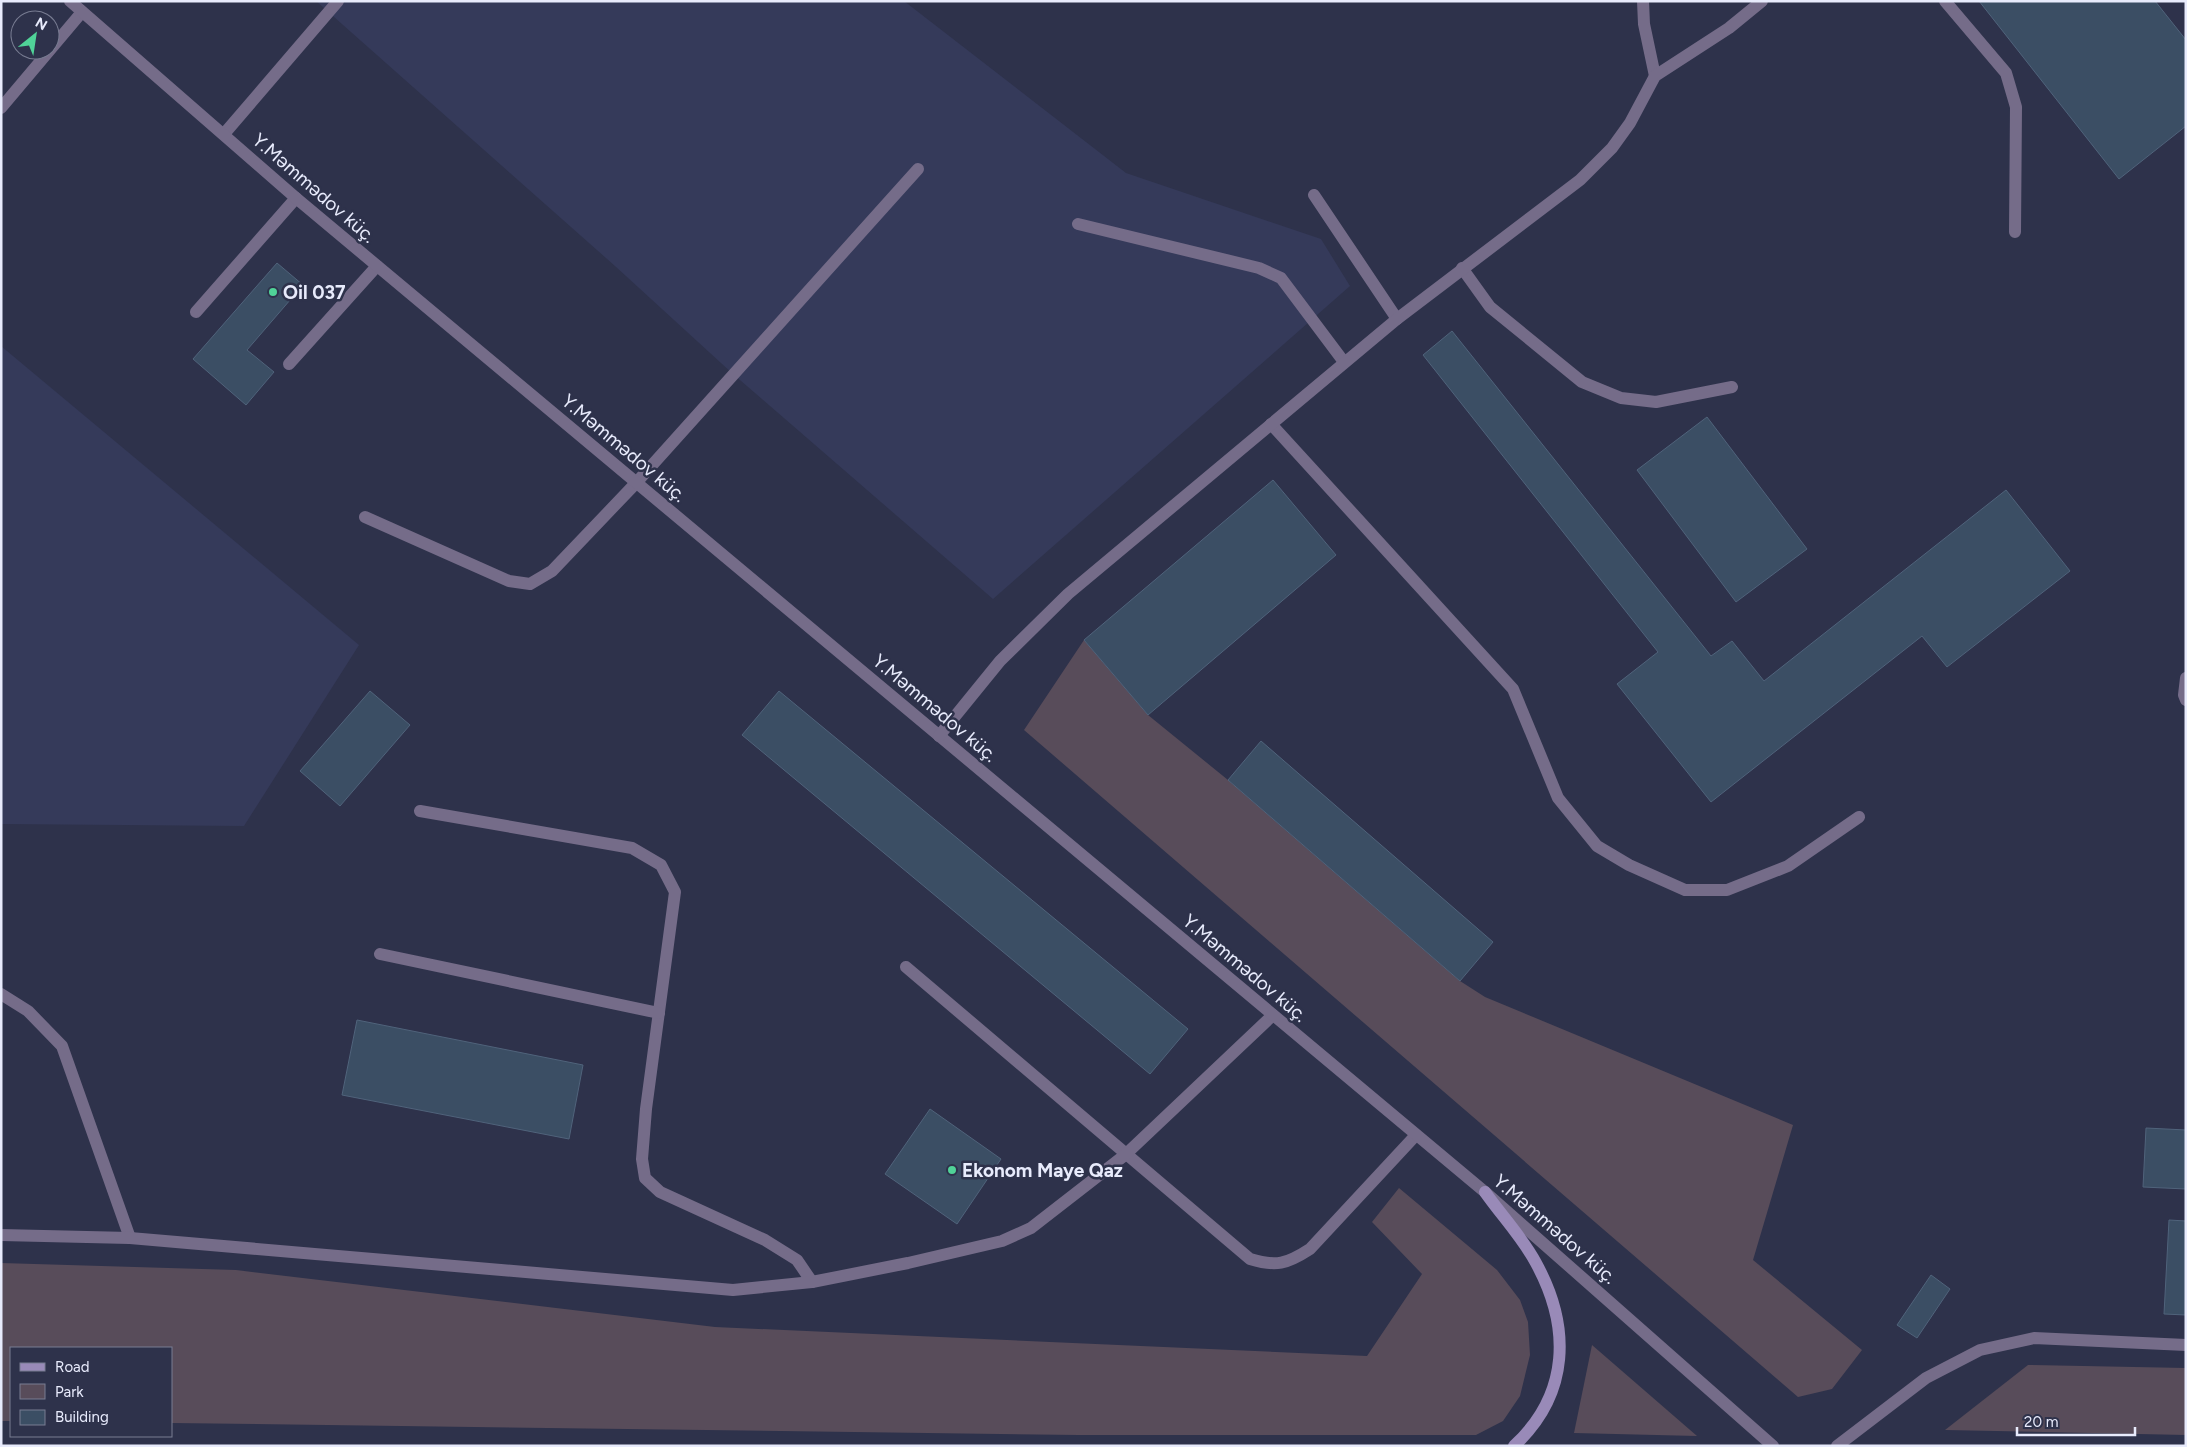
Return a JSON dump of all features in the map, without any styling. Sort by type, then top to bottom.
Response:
[{"type":"street","name":"Y.Məmmədov küç.","points":[[70,1],[296,198],[1485,1192],[1773,1446]]},
{"type":"street","points":[[224,134],[338,1]]},
{"type":"street","points":[[1643,1],[1644,24],[1655,76]]},
{"type":"street","points":[[939,736],[1000,661],[1068,594],[1397,319],[1580,180],[1606,154],[1630,123],[1655,76],[1729,28],[1762,1]]},
{"type":"street","points":[[1945,1],[2006,73],[2014,99],[2016,107],[2015,232]]},
{"type":"street","points":[[1,108],[82,12]]},
{"type":"street","points":[[365,517],[509,581],[530,584],[552,571],[636,483],[918,168]]},
{"type":"street","points":[[1314,195],[1397,319]]},
{"type":"street","points":[[196,312],[296,198]]},
{"type":"street","points":[[1078,224],[1259,268],[1281,278],[1344,362]]},
{"type":"street","points":[[289,364],[377,266]]},
{"type":"street","points":[[1462,268],[1490,307],[1582,382],[1621,398],[1656,402],[1732,387]]},
{"type":"street","points":[[1271,424],[1513,689],[1558,798],[1596,846],[1629,865],[1685,890],[1727,890],[1788,866],[1859,817]]},
{"type":"street","points":[[2186,678],[2184,695],[2186,700]]},
{"type":"street","points":[[420,811],[632,848],[661,865],[675,892],[646,1109],[642,1159],[645,1178],[660,1192],[765,1240],[796,1260],[812,1282]]},
{"type":"street","points":[[380,954],[659,1013]]},
{"type":"street","points":[[906,967],[1125,1155],[1250,1258],[1270,1265],[1293,1260],[1310,1249],[1416,1135]]},
{"type":"street","points":[[1,994],[28,1011],[62,1046],[130,1238]]},
{"type":"street","points":[[1,1236],[130,1238],[733,1290],[812,1282],[908,1264],[1002,1241],[1031,1228],[1125,1155],[1273,1015]]},
{"type":"street","points":[[1485,1192],[1536,1261],[1554,1299],[1560,1335],[1558,1374],[1547,1405],[1531,1430],[1514,1446]]},
{"type":"street","points":[[1837,1446],[1926,1378],[1980,1350],[2034,1338],[2186,1345]]},
{"type":"shaded area","points":[[316,1],[904,1],[1126,173],[1321,239],[1350,286],[993,599],[733,374],[615,266]]},
{"type":"shaded area","points":[[1,346],[359,645],[244,826],[1,824]]},
{"type":"green space","points":[[1084,640],[1148,715],[1228,780],[1460,981],[1485,997],[1793,1125],[1753,1260],[1862,1350],[1832,1389],[1798,1397],[1024,730]]},
{"type":"green space","points":[[1399,1188],[1497,1270],[1520,1300],[1528,1322],[1530,1355],[1520,1396],[1503,1421],[1476,1435],[1079,1435],[172,1423],[172,1347],[10,1347],[10,1421],[1,1421],[1,1263],[236,1270],[715,1327],[1367,1356],[1422,1274],[1372,1222]]},
{"type":"green space","points":[[1592,1345],[1697,1436],[1574,1433]]},
{"type":"green space","points":[[2028,1365],[2186,1368],[2186,1435],[1945,1430]]},
{"type":"building","points":[[1979,1],[2155,1],[2186,40],[2186,126],[2119,179]]},
{"type":"building","points":[[277,263],[303,285],[247,350],[274,372],[246,405],[193,359]]},
{"type":"building","points":[[1452,331],[1711,656],[1732,641],[1764,681],[2006,490],[2070,571],[1947,667],[1922,636],[1711,802],[1617,684],[1658,652],[1423,355]]},
{"type":"building","points":[[1707,417],[1807,549],[1736,602],[1637,470]]},
{"type":"building","points":[[1273,480],[1336,555],[1148,715],[1084,640]]},
{"type":"building","points":[[370,691],[410,725],[340,806],[300,771]]},
{"type":"building","points":[[779,691],[1188,1029],[1150,1074],[742,735]]},
{"type":"building","points":[[1261,741],[1493,942],[1460,981],[1228,780]]},
{"type":"building","points":[[357,1020],[583,1065],[569,1139],[342,1095]]},
{"type":"building","points":[[930,1109],[1001,1159],[957,1224],[885,1174]]},
{"type":"building","points":[[2146,1128],[2186,1130],[2186,1189],[2143,1187]]},
{"type":"building","points":[[2169,1220],[2186,1221],[2186,1315],[2164,1314]]},
{"type":"building","points":[[1931,1275],[1950,1289],[1917,1338],[1897,1325]]},
{"type":"place","name":"Oil 037","points":[[273,292]]},
{"type":"place","name":"Ekonom Maye Qaz","points":[[952,1170]]}]
